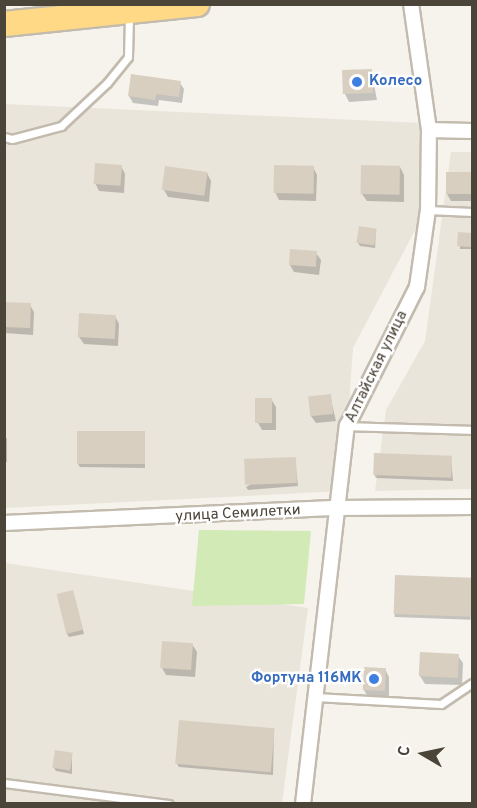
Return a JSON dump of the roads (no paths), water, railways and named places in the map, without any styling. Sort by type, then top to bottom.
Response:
[{"type":"highway","points":[[4,24],[129,13],[197,4]]},
{"type":"street","name":"Алтайская улица","points":[[303,804],[347,426],[417,287],[428,210],[429,130],[411,4]]},
{"type":"street","points":[[429,130],[472,131]]},
{"type":"street","name":"улица Семилетки","points":[[4,523],[338,508],[472,507]]},
{"type":"lane","points":[[4,137],[61,126],[107,83],[128,57],[129,13]]},
{"type":"lane","points":[[428,210],[472,212]]},
{"type":"lane","points":[[347,426],[472,430]]},
{"type":"lane","points":[[315,697],[441,704],[472,683]]},
{"type":"lane","points":[[4,783],[169,804]]},
{"type":"place","name":"Колесо","points":[[357,82]]},
{"type":"place","name":"Фортуна 116МК","points":[[374,679]]}]
